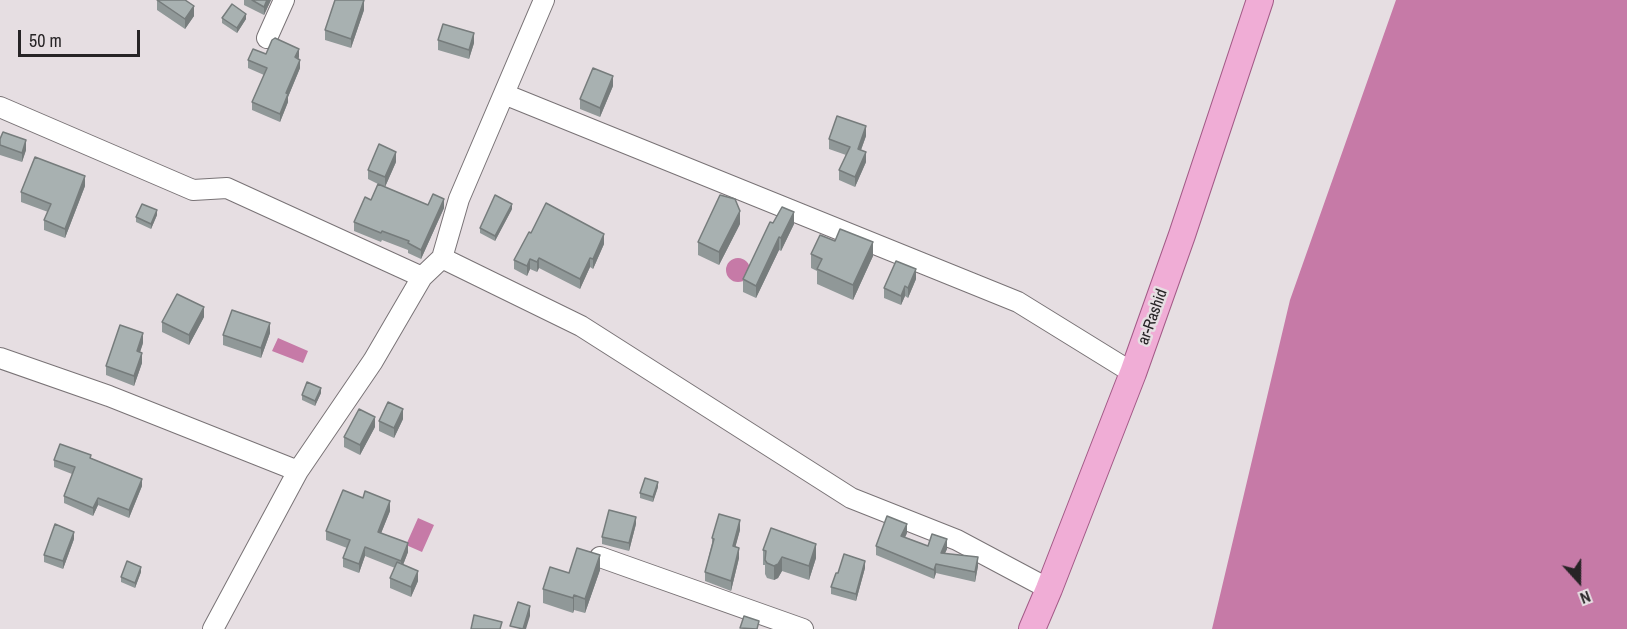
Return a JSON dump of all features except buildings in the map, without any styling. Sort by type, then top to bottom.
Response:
[{"type":"main road","name":"ar-Rashid","points":[[1032,629],[1133,373],[1182,236],[1260,0]]},
{"type":"street","points":[[267,38],[284,0]]},
{"type":"street","points":[[213,629],[298,471],[373,361],[422,277],[442,258],[459,199],[544,0]]},
{"type":"street","points":[[504,94],[1018,302],[1133,373]]},
{"type":"street","points":[[0,107],[193,190],[227,189],[422,277]]},
{"type":"street","points":[[442,258],[581,326],[851,498],[957,540],[1049,589]]},
{"type":"street","points":[[0,358],[109,396],[298,471]]},
{"type":"street","points":[[600,556],[803,629]]},
{"type":"shaded area","points":[[1396,0],[1627,0],[1627,629],[1212,629],[1290,300]]},
{"type":"shaded area","points":[[738,258],[747,261],[750,270],[747,279],[738,282],[729,279],[726,270],[729,261]]},
{"type":"shaded area","points":[[278,338],[308,351],[303,363],[272,351]]},
{"type":"shaded area","points":[[418,518],[434,525],[422,552],[406,545]]}]
